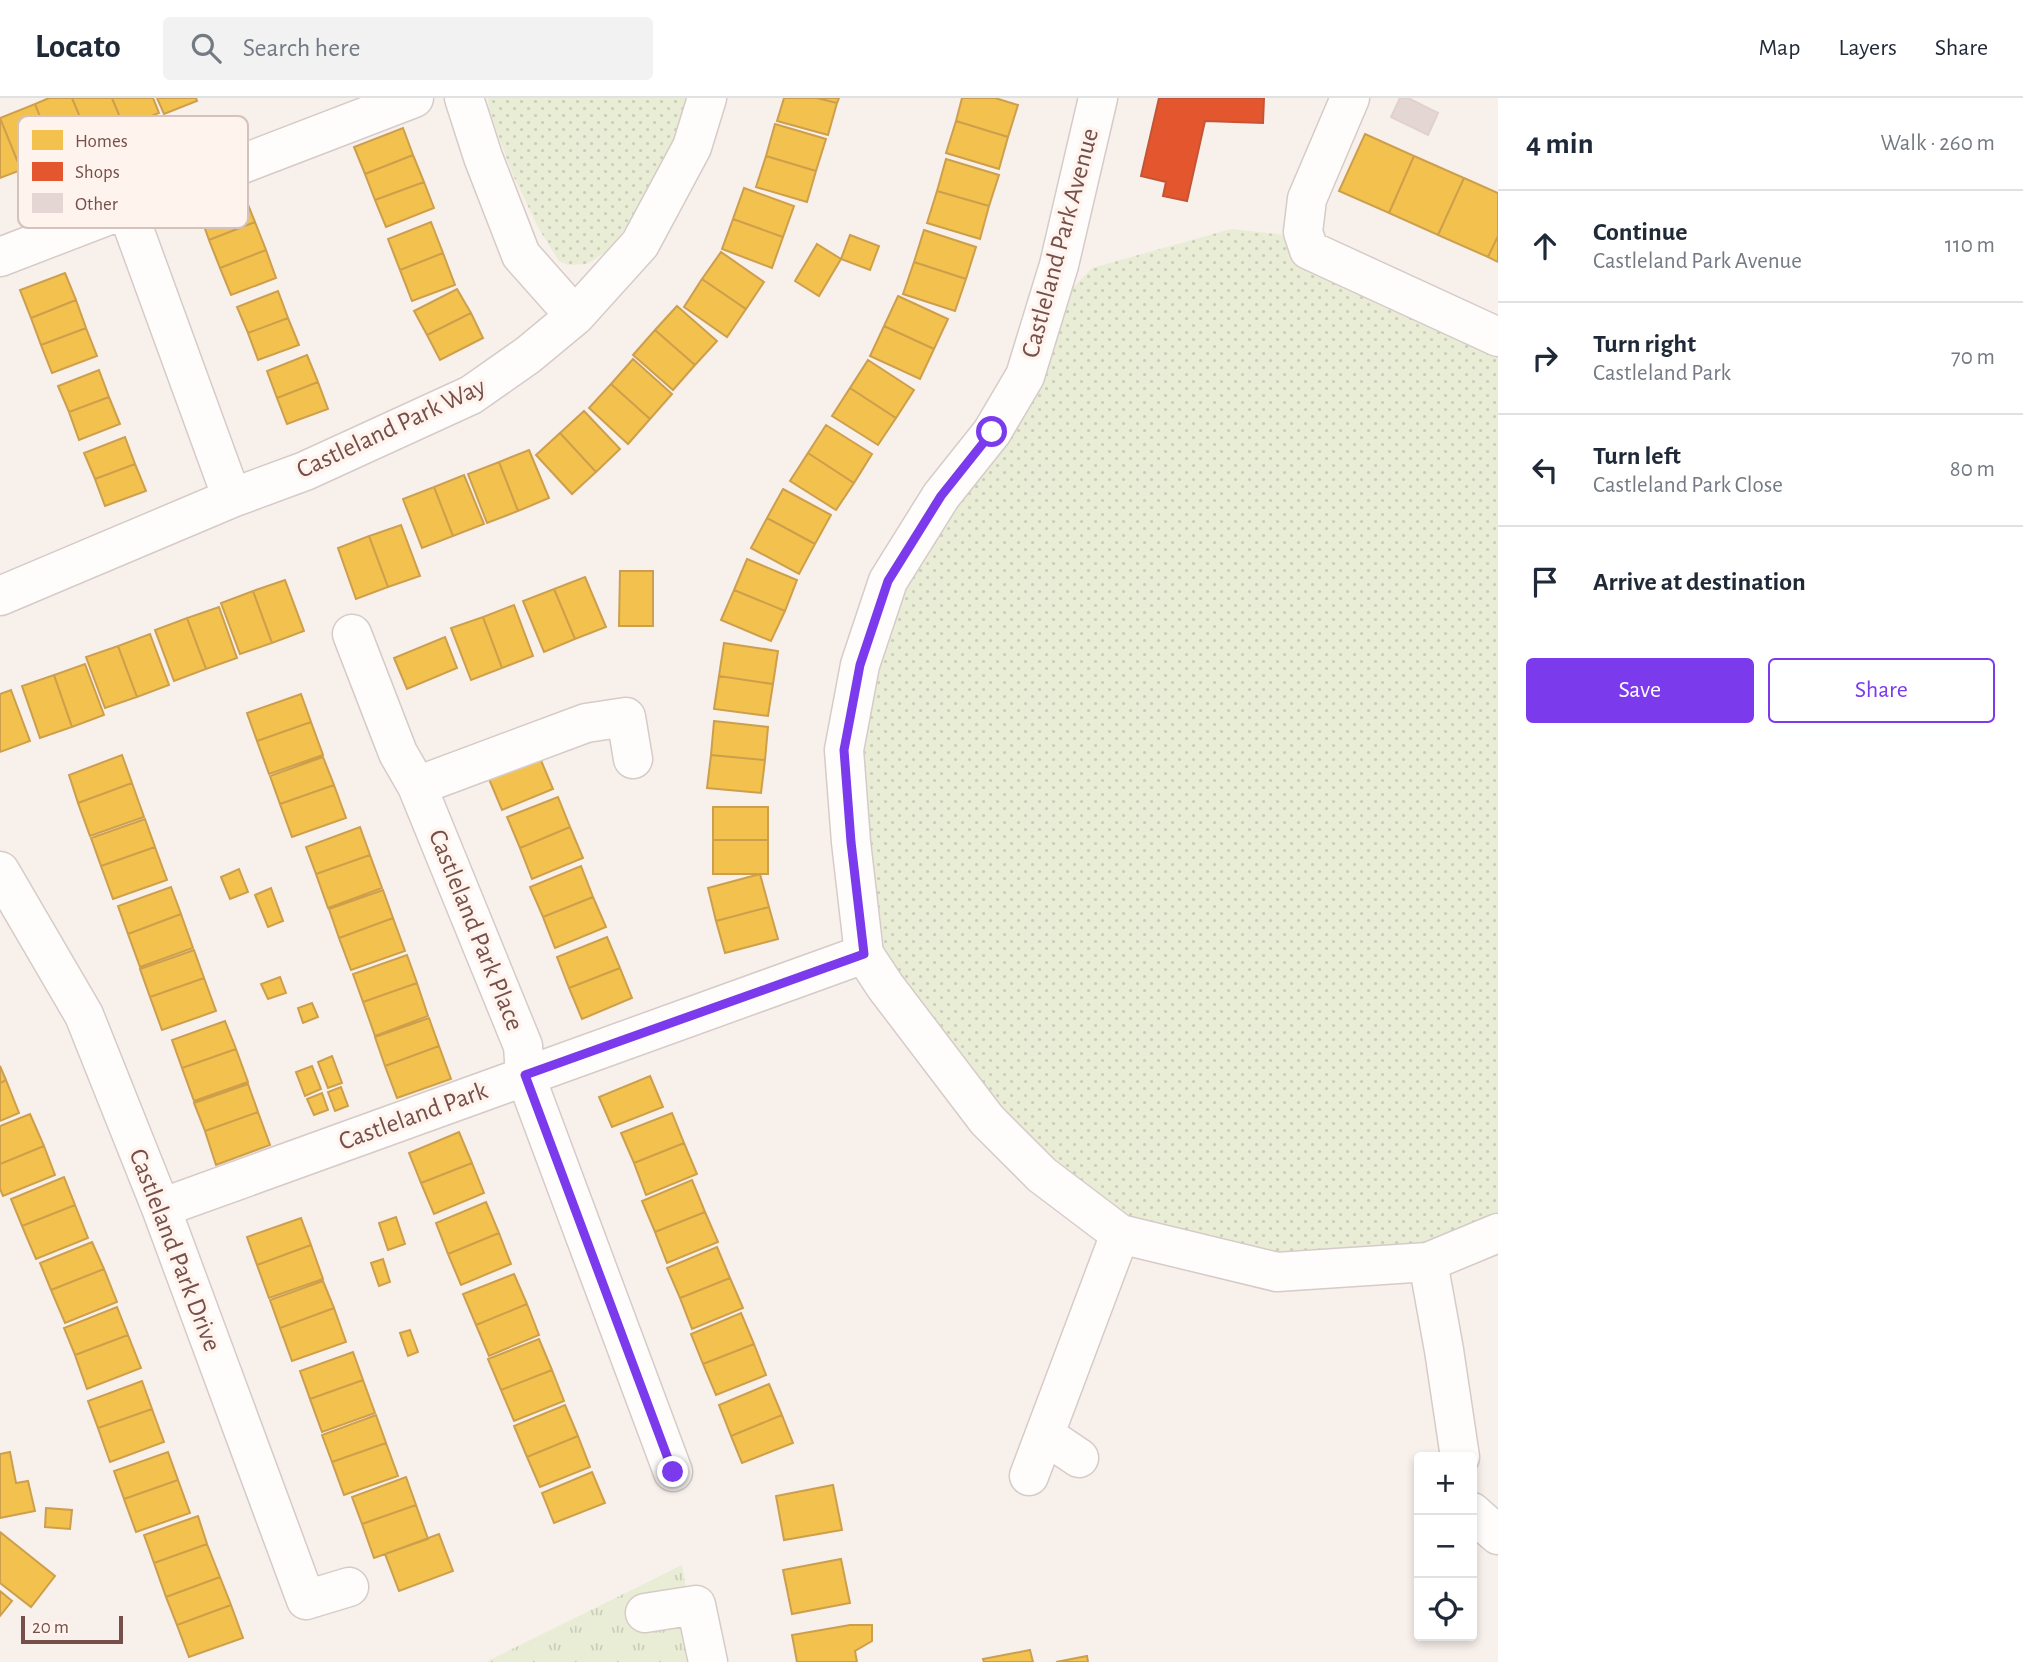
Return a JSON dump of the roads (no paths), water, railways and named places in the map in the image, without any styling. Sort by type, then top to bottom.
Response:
[{"type":"street","points":[[248,163],[414,98]]},
{"type":"street","points":[[464,98],[483,157],[521,255],[575,316]]},
{"type":"street","name":"Castleland Park Way","points":[[0,596],[232,498],[304,471],[471,396],[528,355],[575,316],[640,244],[692,147],[708,98]]},
{"type":"street","name":"Castleland Park Avenue","points":[[1098,98],[1059,265],[1025,376],[992,432],[941,496],[888,581],[860,665],[844,750],[864,954],[885,986],[987,1120],[1042,1175],[1120,1234],[1278,1272],[1428,1262],[1498,1233]]},
{"type":"street","points":[[1350,98],[1307,199],[1303,232],[1310,250],[1498,337]]},
{"type":"street","points":[[0,257],[78,228]]},
{"type":"street","points":[[134,228],[232,498]]},
{"type":"street","name":"Castleland Park Place","points":[[352,634],[398,753],[417,786],[523,1046],[525,1075],[673,1472]]},
{"type":"street","points":[[417,786],[586,723],[626,718],[633,759]]},
{"type":"street","name":"Castleland Park Drive","points":[[0,871],[84,1015],[161,1208],[306,1600],[349,1587]]},
{"type":"street","name":"Castleland Park","points":[[161,1208],[864,954]]},
{"type":"street","points":[[1029,1476],[1120,1234]]},
{"type":"street","points":[[1428,1262],[1459,1452]]},
{"type":"street","points":[[1045,1434],[1079,1458]]},
{"type":"street","points":[[1475,1515],[1498,1535]]},
{"type":"street","points":[[645,1613],[696,1605],[708,1662]]}]
